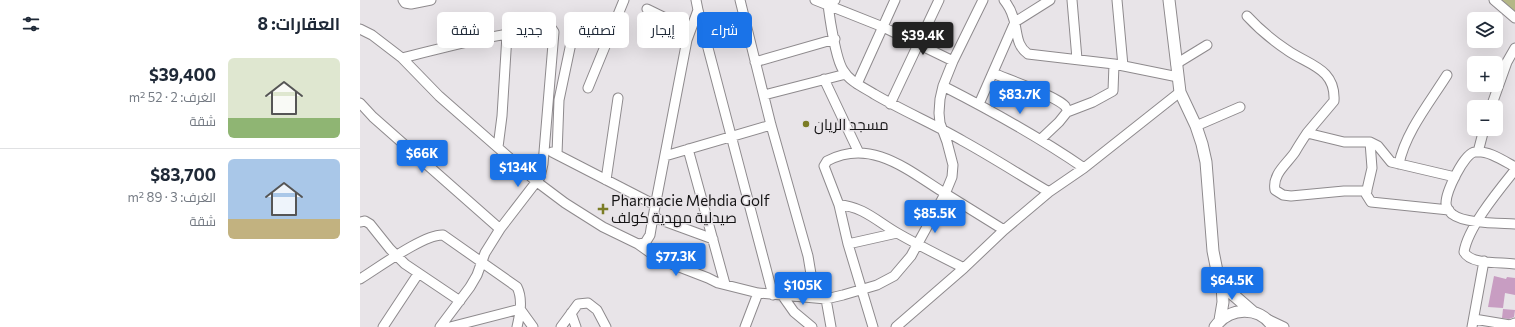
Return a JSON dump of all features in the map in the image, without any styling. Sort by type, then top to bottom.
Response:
[{"type":"street","points":[[403,0],[405,3],[412,4],[430,0]]},
{"type":"street","points":[[588,88],[624,0]]},
{"type":"street","points":[[696,0],[731,136],[777,295],[812,327]]},
{"type":"street","points":[[740,0],[771,125],[808,256],[815,298]]},
{"type":"street","points":[[815,0],[832,3],[954,61]]},
{"type":"street","points":[[857,84],[895,0]]},
{"type":"street","points":[[890,104],[939,0]]},
{"type":"street","points":[[360,29],[372,35],[402,58],[439,96],[537,182],[565,203],[603,227],[638,244],[664,261],[733,288],[758,293],[826,299],[844,296],[877,285],[894,276],[907,262],[945,194],[950,184],[953,170],[951,154],[944,131],[940,124],[940,99],[943,86],[983,0]]},
{"type":"street","points":[[1004,0],[1015,22],[1020,46],[1028,54],[1114,64],[1178,77]]},
{"type":"street","points":[[979,104],[1015,22],[1050,0]]},
{"type":"street","points":[[1072,0],[1077,59]]},
{"type":"street","points":[[1117,0],[1123,66]]},
{"type":"street","points":[[1169,0],[1180,92],[1196,126],[1206,162],[1213,250],[1222,285],[1222,302],[1217,324]]},
{"type":"street","points":[[1494,0],[1515,18]]},
{"type":"street","points":[[832,3],[835,39],[841,67],[857,84],[890,104],[976,148],[1049,192]]},
{"type":"street","points":[[647,9],[690,30]]},
{"type":"street","points":[[638,244],[645,243],[649,238],[690,30],[698,10]]},
{"type":"street","points":[[1247,16],[1266,36],[1323,72],[1333,85],[1334,100],[1307,133],[1279,172],[1274,184],[1275,190],[1283,196],[1344,191],[1366,191]]},
{"type":"street","points":[[402,58],[454,45],[502,36]]},
{"type":"street","points":[[755,62],[835,39]]},
{"type":"street","points":[[1176,64],[1208,45]]},
{"type":"street","points":[[498,147],[502,116],[506,48]]},
{"type":"street","points":[[440,327],[460,301],[477,275],[485,252],[500,229],[537,182],[542,169],[553,48]]},
{"type":"street","points":[[557,154],[559,100],[570,48]]},
{"type":"street","points":[[1493,100],[1507,62],[1515,48]]},
{"type":"street","points":[[1041,139],[1067,112],[1093,102],[1113,91],[1114,64]]},
{"type":"street","points":[[993,73],[1059,102],[1065,106],[1067,112]]},
{"type":"street","points":[[764,95],[846,74]]},
{"type":"street","points":[[1399,164],[1402,150],[1411,132],[1447,75]]},
{"type":"street","points":[[824,79],[859,153]]},
{"type":"street","points":[[943,86],[979,104],[1041,139],[1084,168]]},
{"type":"street","points":[[896,327],[964,268],[1004,230],[1049,192],[1084,168],[1180,92]]},
{"type":"street","points":[[606,180],[618,98]]},
{"type":"street","points":[[360,103],[373,117],[500,229]]},
{"type":"street","points":[[1196,126],[1240,107]]},
{"type":"street","points":[[664,156],[771,125]]},
{"type":"street","points":[[1307,133],[1344,142],[1370,142],[1378,146],[1391,162],[1455,177]]},
{"type":"street","points":[[1478,152],[1482,136]]},
{"type":"street","points":[[1370,142],[1372,168],[1366,191],[1368,199],[1374,203],[1449,210]]},
{"type":"street","points":[[544,147],[655,205]]},
{"type":"street","points":[[688,148],[725,284]]},
{"type":"street","points":[[1515,167],[1488,154],[1473,152],[1468,155],[1455,177],[1446,200],[1446,205],[1449,210],[1452,214],[1458,217],[1467,220],[1515,224]]},
{"type":"street","points":[[873,327],[848,244],[839,205],[824,164],[829,160],[840,156],[859,153],[883,156],[928,181],[945,194],[1004,230]]},
{"type":"street","points":[[1515,170],[1478,221],[1468,240],[1464,252],[1466,256],[1474,260],[1515,264]]},
{"type":"street","points":[[839,205],[858,209],[882,222],[897,233],[964,268]]},
{"type":"street","points":[[653,217],[713,240]]},
{"type":"street","points":[[360,222],[365,221],[370,224],[405,264],[460,301]]},
{"type":"street","points":[[848,244],[897,233]]},
{"type":"street","points":[[360,279],[396,255],[435,236],[443,235],[517,287],[520,294],[520,317],[517,327]]},
{"type":"street","points":[[1484,262],[1473,323],[1510,325],[1515,323]]},
{"type":"street","points":[[383,327],[418,274]]},
{"type":"street","points":[[1222,285],[1253,312],[1269,323],[1284,327]]},
{"type":"street","points":[[745,327],[758,293]]},
{"type":"street","points":[[826,299],[831,327]]},
{"type":"street","points":[[561,327],[578,304],[588,303],[597,310],[606,327]]},
{"type":"street","points":[[450,327],[520,309]]},
{"type":"street","points":[[520,309],[533,327]]},
{"type":"street","points":[[1217,324],[1232,313],[1239,311],[1253,312]]},
{"type":"street","points":[[571,313],[576,327]]},
{"type":"green space","points":[[1490,0],[1515,0],[1515,20]]},
{"type":"building","points":[[1494,276],[1506,279],[1507,277],[1515,278],[1515,295],[1505,293],[1503,308],[1488,307]]},
{"type":"building","points":[[1503,309],[1515,310],[1514,317],[1509,319],[1502,318]]},
{"type":"place","name":"مسجد الريان","points":[[806,124]]},
{"type":"place","name":"Pharmacie Mehdia Golf صيدلية مهدية كولف","points":[[603,209]]}]
